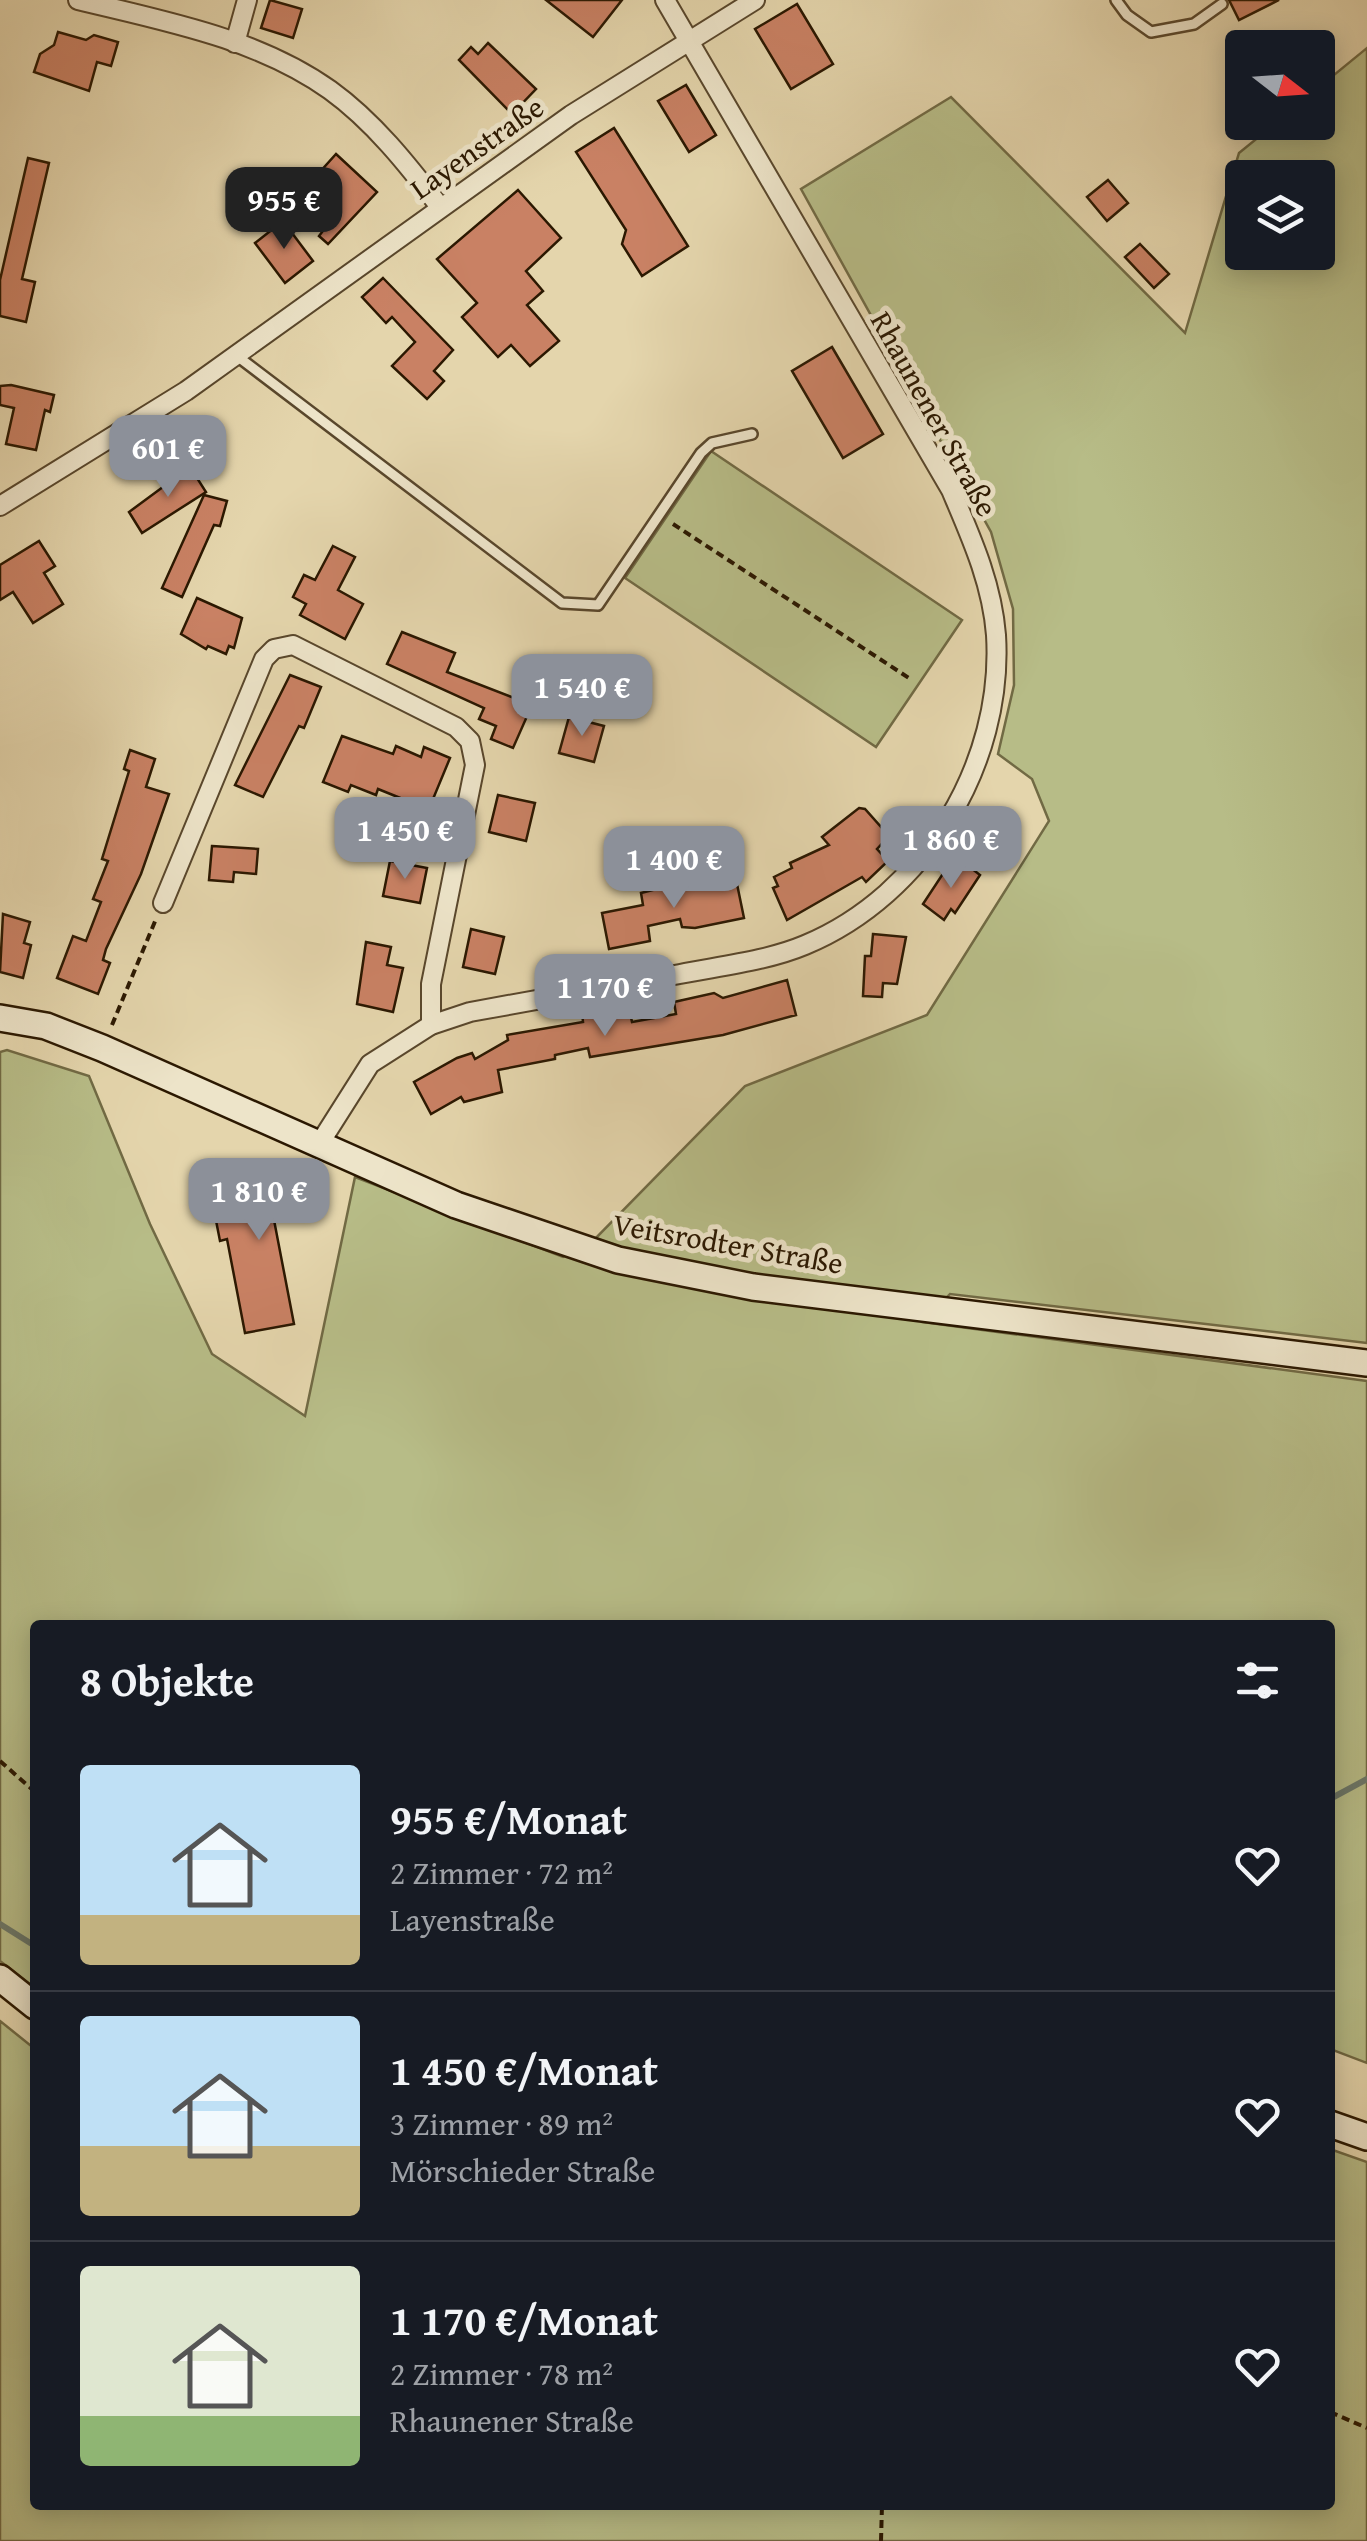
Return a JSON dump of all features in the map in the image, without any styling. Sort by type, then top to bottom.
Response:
[{"type":"street","points":[[78,0],[235,43],[276,59],[331,91],[399,153],[440,207]]},
{"type":"street","points":[[235,43],[247,0]]},
{"type":"street","name":"Rhaunener Straße","points":[[318,1146],[370,1064],[431,1025],[470,1012],[732,964],[805,945],[861,913],[908,872],[950,819],[980,756],[994,692],[996,633],[982,562],[951,490],[665,0]]},
{"type":"street","name":"Layenstraße","points":[[0,506],[237,356],[440,207],[689,38],[755,0]]},
{"type":"street","points":[[163,903],[264,659],[274,649],[293,645],[456,727],[470,741],[474,764],[431,984],[431,1025]]},
{"type":"street","name":"Veitsrodter Straße","points":[[0,1018],[46,1026],[456,1205],[618,1260],[753,1287],[1367,1362]]},
{"type":"street","points":[[0,1978],[30,2002]]},
{"type":"street","points":[[1335,2126],[1367,2136]]},
{"type":"lane","points":[[1116,0],[1127,15],[1151,32],[1194,24],[1222,4]]},
{"type":"lane","points":[[237,356],[562,603],[598,605],[701,453],[712,444],[752,434]]},
{"type":"path","points":[[660,516],[912,680]]},
{"type":"path","points":[[102,1048],[163,903]]},
{"type":"path","points":[[0,1761],[30,1788]]},
{"type":"path","points":[[1335,2414],[1367,2428]]},
{"type":"path","points":[[881,2541],[882,2510]]},
{"type":"green space","points":[[1367,48],[1367,1343],[950,1294],[923,1322],[1367,1381],[1367,2063],[1335,2051],[1335,1620],[30,1620],[30,1984],[0,1961],[0,1052],[7,1050],[89,1076],[150,1224],[212,1354],[305,1416],[355,1177],[563,1257],[593,1241],[745,1086],[927,1015],[1049,821],[1032,779],[998,754],[1014,685],[1013,609],[991,532],[801,189],[951,97],[1185,333],[1225,200],[1225,270],[1335,270],[1335,160],[1237,160],[1239,153],[1255,140],[1335,140],[1335,74]]},
{"type":"green space","points":[[711,451],[962,620],[876,747],[625,578]]},
{"type":"green space","points":[[0,2021],[30,2045],[30,2510],[1335,2510],[1335,2151],[1367,2162],[1367,2541],[0,2541]]},
{"type":"building","points":[[270,0],[302,9],[293,38],[261,28]]},
{"type":"building","points":[[546,0],[622,0],[593,37]]},
{"type":"building","points":[[1229,0],[1279,0],[1239,20]]},
{"type":"building","points":[[797,4],[833,64],[791,89],[755,29]]},
{"type":"building","points":[[58,32],[86,40],[94,35],[118,42],[111,66],[97,62],[89,91],[34,72],[40,54],[54,45]]},
{"type":"building","points":[[488,43],[536,89],[512,114],[459,60],[471,47],[478,54]]},
{"type":"building","points":[[686,85],[716,135],[689,152],[658,101]]},
{"type":"building","points":[[614,128],[688,246],[642,276],[622,244],[626,230],[576,152]]},
{"type":"building","points":[[336,154],[377,192],[328,244],[319,236],[339,210],[310,183]]},
{"type":"building","points":[[28,158],[49,163],[22,279],[35,282],[26,322],[0,316],[0,280]]},
{"type":"building","points":[[1108,180],[1128,203],[1107,221],[1087,197]]},
{"type":"building","points":[[518,190],[561,238],[526,271],[543,291],[527,305],[559,341],[530,366],[511,345],[498,357],[462,317],[477,303],[437,259]]},
{"type":"building","points":[[283,221],[313,261],[285,283],[255,243]]},
{"type":"building","points":[[1140,244],[1169,274],[1154,288],[1125,257]]},
{"type":"building","points":[[383,278],[453,350],[434,371],[444,381],[427,399],[392,366],[415,342],[392,317],[386,323],[362,297]]},
{"type":"building","points":[[832,347],[883,434],[843,458],[792,371]]},
{"type":"building","points":[[0,386],[54,395],[50,412],[45,410],[36,450],[6,444],[14,408],[0,405]]},
{"type":"building","points":[[190,467],[206,492],[142,533],[129,512]]},
{"type":"building","points":[[204,495],[227,501],[220,526],[214,525],[182,597],[162,588]]},
{"type":"building","points":[[39,541],[55,566],[44,573],[63,604],[33,623],[13,592],[0,600],[0,565]]},
{"type":"building","points":[[333,546],[355,557],[338,590],[363,604],[345,639],[300,615],[306,604],[293,597],[304,575],[315,580]]},
{"type":"building","points":[[197,598],[242,618],[234,648],[229,646],[226,654],[208,646],[206,649],[181,634]]},
{"type":"building","points":[[402,632],[455,653],[447,672],[532,705],[513,748],[491,739],[496,726],[479,719],[484,708],[387,664]]},
{"type":"building","points":[[290,675],[321,687],[304,728],[299,726],[263,797],[235,785]]},
{"type":"building","points":[[569,717],[604,726],[594,762],[559,753]]},
{"type":"building","points":[[342,736],[393,754],[396,746],[421,757],[424,747],[450,758],[433,799],[448,805],[439,826],[420,818],[425,808],[378,789],[376,795],[351,785],[348,792],[323,782]]},
{"type":"building","points":[[130,750],[155,759],[146,787],[169,794],[141,874],[106,949],[103,960],[110,963],[98,994],[57,978],[73,936],[86,941],[101,902],[93,899],[108,861],[102,859],[129,771],[124,769]]},
{"type":"building","points":[[498,795],[535,803],[526,841],[489,832]]},
{"type":"building","points":[[859,808],[865,809],[889,836],[877,849],[888,861],[866,882],[862,877],[787,920],[773,888],[778,886],[774,877],[792,868],[790,863],[829,845],[822,837]]},
{"type":"building","points":[[212,846],[258,849],[256,874],[234,872],[233,882],[209,880]]},
{"type":"building","points":[[390,861],[427,868],[420,903],[383,896]]},
{"type":"building","points":[[966,864],[980,875],[955,913],[951,909],[944,920],[923,904],[948,866],[958,874]]},
{"type":"building","points":[[711,875],[714,889],[737,884],[744,918],[695,928],[682,927],[680,919],[648,926],[650,941],[609,949],[602,913],[643,905],[641,893]]},
{"type":"building","points":[[3,914],[30,922],[24,943],[31,945],[23,978],[0,972]]},
{"type":"building","points":[[471,929],[504,937],[495,974],[463,967]]},
{"type":"building","points":[[873,934],[906,937],[897,984],[883,983],[882,997],[863,996],[865,956],[871,956]]},
{"type":"building","points":[[366,942],[391,947],[387,965],[403,968],[393,1012],[357,1004]]},
{"type":"building","points":[[787,980],[796,1015],[723,1035],[590,1057],[588,1048],[498,1070],[502,1092],[464,1102],[461,1097],[431,1114],[414,1082],[457,1058],[472,1053],[475,1059],[508,1040],[507,1035],[583,1022],[582,1012],[628,1003],[632,1022],[676,1014],[674,1002],[714,993],[723,998]]},
{"type":"building","points":[[289,1160],[299,1215],[274,1220],[294,1324],[245,1333],[227,1239],[220,1241],[211,1195],[246,1188],[243,1169]]},
{"type":"waterway","points":[[1335,1796],[1367,1779]]},
{"type":"waterway","points":[[0,1924],[30,1943]]}]
